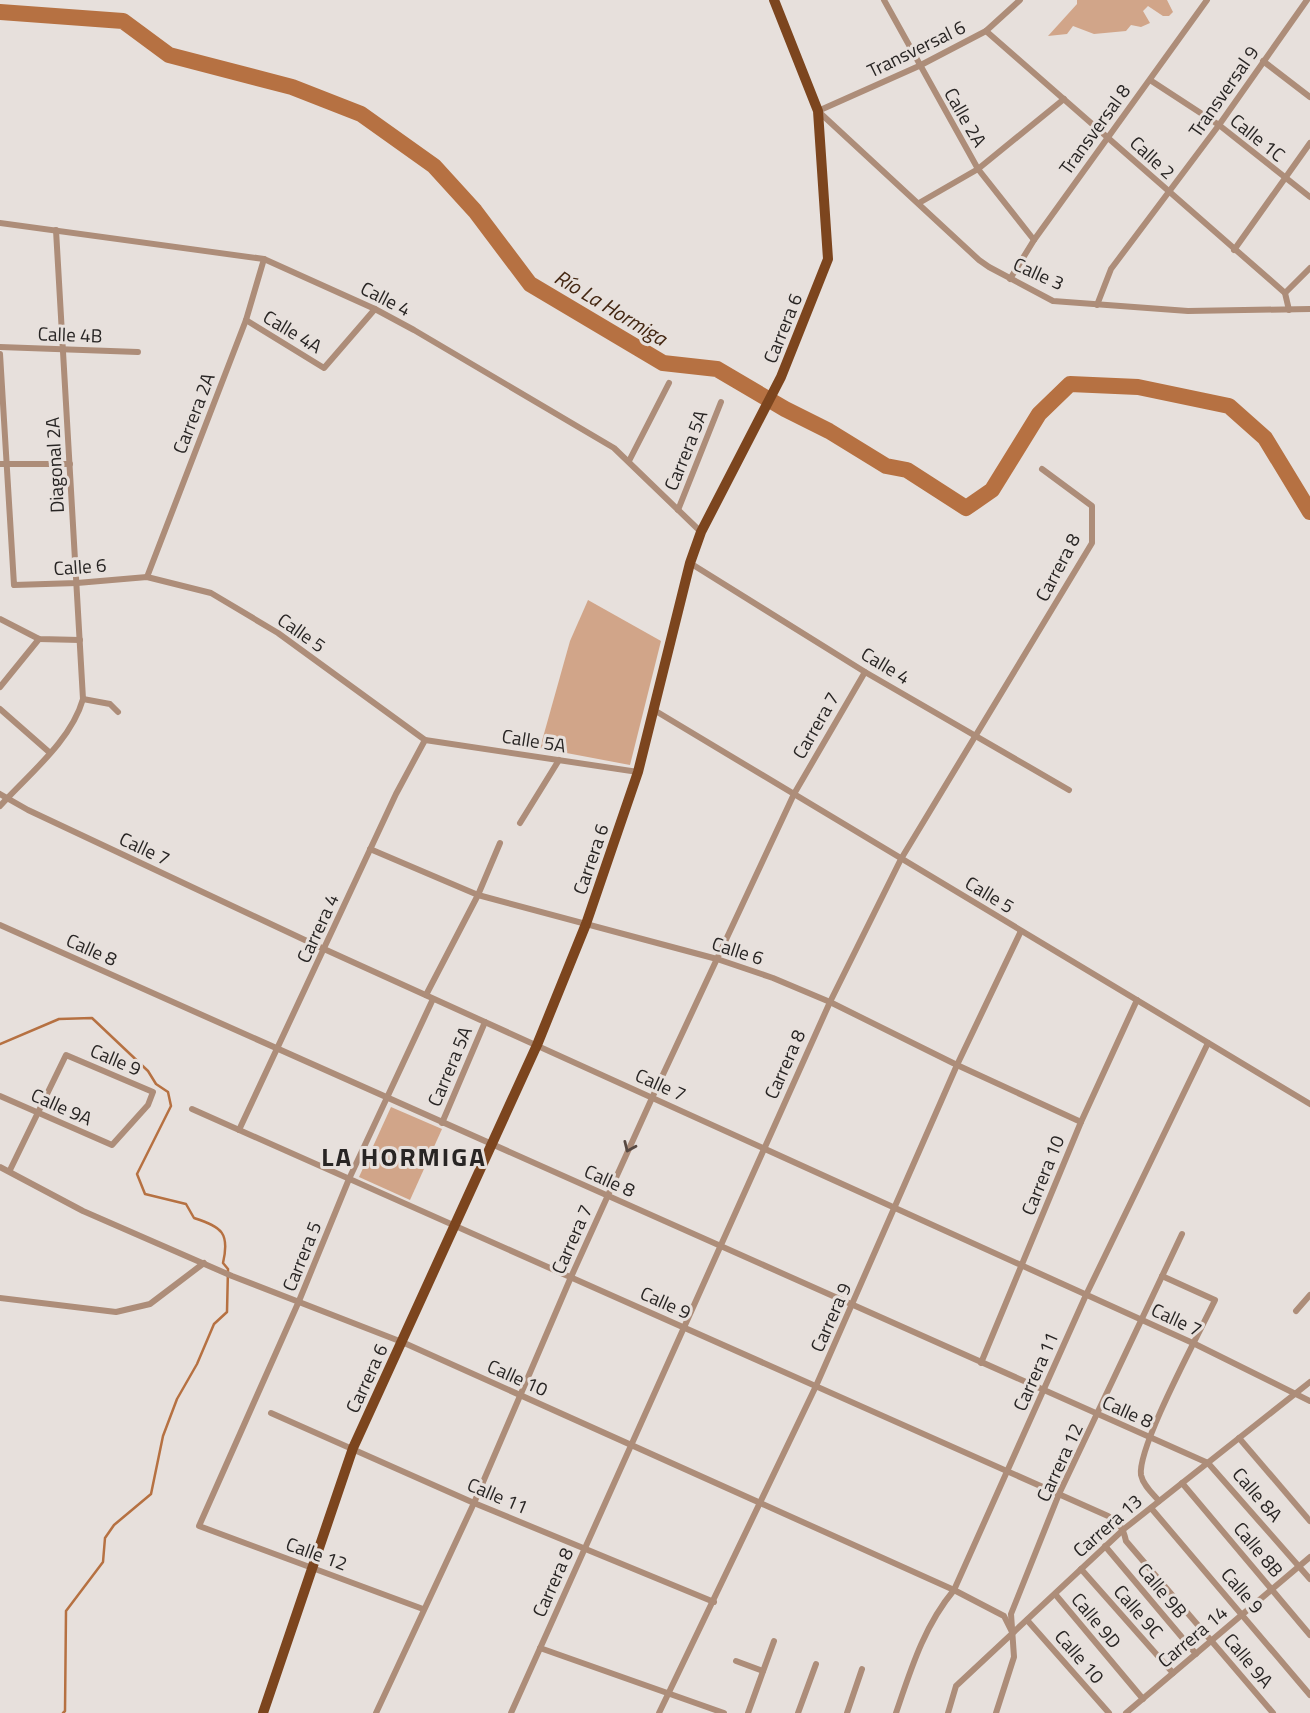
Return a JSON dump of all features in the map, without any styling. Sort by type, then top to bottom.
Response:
[{"type":"main road","name":"Carrera 6","points":[[262,1713],[353,1448],[537,1045],[586,925],[638,772],[701,532],[781,377],[828,259],[818,111],[774,0]]},
{"type":"street","name":"Calle 2A","points":[[884,0],[978,169],[1034,240]]},
{"type":"street","name":"Transversal 6","points":[[818,111],[919,66],[986,31],[1020,0]]},
{"type":"street","name":"Transversal 8","points":[[1010,279],[1034,240],[1207,0]]},
{"type":"street","name":"Transversal 9","points":[[1097,305],[1111,269],[1219,125],[1307,1]]},
{"type":"street","name":"Calle 2","points":[[986,31],[1284,293]]},
{"type":"street","points":[[1263,61],[1310,97]]},
{"type":"street","name":"Calle 1C","points":[[1150,80],[1219,125],[1310,197]]},
{"type":"street","points":[[919,203],[978,169],[1064,99]]},
{"type":"street","name":"Calle 3","points":[[818,111],[979,260],[1053,301],[1188,311],[1310,309]]},
{"type":"street","points":[[1234,250],[1310,143]]},
{"type":"street","name":"Calle 4","points":[[0,223],[264,258],[374,309],[614,448],[701,532]]},
{"type":"street","name":"Diagonal 2A","points":[[56,230],[83,699]]},
{"type":"street","name":"Carrera 2A","points":[[147,577],[246,320],[264,258]]},
{"type":"street","points":[[1289,310],[1284,293],[1310,268]]},
{"type":"street","name":"Calle 4A","points":[[246,320],[324,368],[374,309]]},
{"type":"street","name":"Calle 4B","points":[[0,347],[138,352]]},
{"type":"street","points":[[0,354],[3,464],[70,464]]},
{"type":"street","points":[[629,460],[668,383]]},
{"type":"street","name":"Carrera 5A","points":[[678,510],[721,402]]},
{"type":"street","name":"Calle 6","points":[[3,464],[14,585],[147,577]]},
{"type":"street","name":"Carrera 8","points":[[511,1713],[830,1002],[901,859],[1092,543],[1092,506],[1042,469]]},
{"type":"street","name":"Calle 4","points":[[691,563],[865,672],[1069,790]]},
{"type":"street","name":"Calle 5","points":[[147,577],[211,593],[278,633],[425,740]]},
{"type":"street","points":[[0,620],[39,639],[80,640]]},
{"type":"street","points":[[0,687],[39,639]]},
{"type":"street","name":"Carrera 7","points":[[376,1713],[474,1503],[570,1277],[794,794],[865,672]]},
{"type":"street","points":[[0,806],[79,715],[83,699],[110,704],[117,712]]},
{"type":"street","points":[[0,709],[49,752]]},
{"type":"street","name":"Calle 5","points":[[654,710],[1310,1104]]},
{"type":"street","name":"Calle 5A","points":[[425,740],[638,772]]},
{"type":"street","name":"Carrera 4","points":[[239,1130],[370,849],[425,740]]},
{"type":"street","points":[[520,823],[559,760]]},
{"type":"street","name":"Calle 7","points":[[0,794],[324,949],[1195,1344],[1310,1401]]},
{"type":"street","name":"Carrera 5","points":[[199,1526],[429,997],[500,843]]},
{"type":"street","name":"Calle 6","points":[[370,849],[478,895],[717,959],[773,978],[830,1002],[1081,1122]]},
{"type":"street","name":"Calle 8","points":[[0,925],[1208,1463]]},
{"type":"street","name":"Carrera 9","points":[[659,1713],[816,1386],[957,1065],[1021,931]]},
{"type":"street","name":"Carrera 10","points":[[981,1363],[1081,1122],[1137,1000]]},
{"type":"street","name":"Carrera 5A","points":[[443,1123],[485,1022]]},
{"type":"street","name":"Carrera 11","points":[[896,1713],[918,1647],[942,1605],[954,1590],[1086,1295],[1208,1042]]},
{"type":"street","name":"Calle 9","points":[[38,1113],[66,1055],[153,1092],[148,1105],[112,1146]]},
{"type":"street","name":"Calle 9A","points":[[0,1096],[112,1146]]},
{"type":"street","name":"Calle 9","points":[[192,1109],[1108,1516],[1124,1529]]},
{"type":"street","points":[[10,1170],[38,1113]]},
{"type":"street","name":"Calle 10","points":[[0,1167],[83,1211],[232,1276],[402,1342],[954,1590],[1004,1615],[1012,1632]]},
{"type":"street","name":"Carrera 12","points":[[996,1713],[1014,1657],[1011,1614],[1059,1494],[1182,1234]]},
{"type":"street","points":[[0,1298],[116,1312],[150,1304],[204,1264]]},
{"type":"street","points":[[1159,1501],[1143,1482],[1141,1462],[1149,1438],[1215,1300],[1162,1276]]},
{"type":"street","points":[[1296,1311],[1310,1295]]},
{"type":"street","name":"Carrera 13","points":[[948,1713],[957,1686],[1105,1546],[1310,1382]]},
{"type":"street","name":"Calle 11","points":[[271,1413],[474,1503],[714,1602]]},
{"type":"street","points":[[1239,1438],[1310,1521]]},
{"type":"street","name":"Calle 8A","points":[[1208,1463],[1310,1579]]},
{"type":"street","name":"Calle 8B","points":[[1182,1483],[1310,1635]]},
{"type":"street","name":"Calle 9","points":[[1151,1508],[1310,1695]]},
{"type":"street","name":"Calle 12","points":[[199,1526],[424,1609]]},
{"type":"street","name":"Calle 9A","points":[[1124,1529],[1126,1541],[1273,1713]]},
{"type":"street","name":"Calle 9B","points":[[1105,1546],[1196,1654]]},
{"type":"street","name":"Carrera 14","points":[[1126,1713],[1310,1557]]},
{"type":"street","name":"Calle 9C","points":[[1082,1569],[1173,1674]]},
{"type":"street","name":"Calle 9D","points":[[1055,1594],[1143,1699]]},
{"type":"street","name":"Calle 10","points":[[1027,1620],[1109,1713]]},
{"type":"street","points":[[748,1713],[774,1641]]},
{"type":"street","points":[[540,1648],[724,1713]]},
{"type":"street","points":[[736,1661],[763,1671]]},
{"type":"street","points":[[798,1713],[816,1664]]},
{"type":"street","points":[[847,1713],[862,1669]]},
{"type":"shaded area","points":[[1077,0],[1167,0],[1173,12],[1169,16],[1163,16],[1148,6],[1143,11],[1150,23],[1141,27],[1131,25],[1126,31],[1094,34],[1073,26],[1067,34],[1048,36],[1077,4]]},
{"type":"shaded area","points":[[588,600],[661,641],[630,765],[540,748],[570,641]]},
{"type":"shaded area","points":[[391,1107],[442,1129],[410,1200],[359,1177]]},
{"type":"waterway","name":"Río La Hormiga","points":[[0,12],[123,21],[169,55],[292,87],[361,114],[434,166],[475,211],[530,284],[663,363],[717,369],[886,466],[907,470],[966,508],[992,490],[1039,414],[1070,384],[1138,387],[1229,406],[1265,438],[1310,512]]},
{"type":"waterway","points":[[0,1044],[59,1019],[92,1018],[148,1071],[156,1084],[168,1092],[171,1106],[137,1174],[145,1194],[186,1204],[194,1218],[217,1228],[224,1238],[223,1263],[228,1269],[227,1312],[214,1324],[197,1364],[177,1399],[163,1436],[151,1494],[114,1525],[105,1538],[103,1562],[66,1611],[63,1713]]},
{"type":"district","name":"LA HORMIGA","points":[[404,1156]]}]
